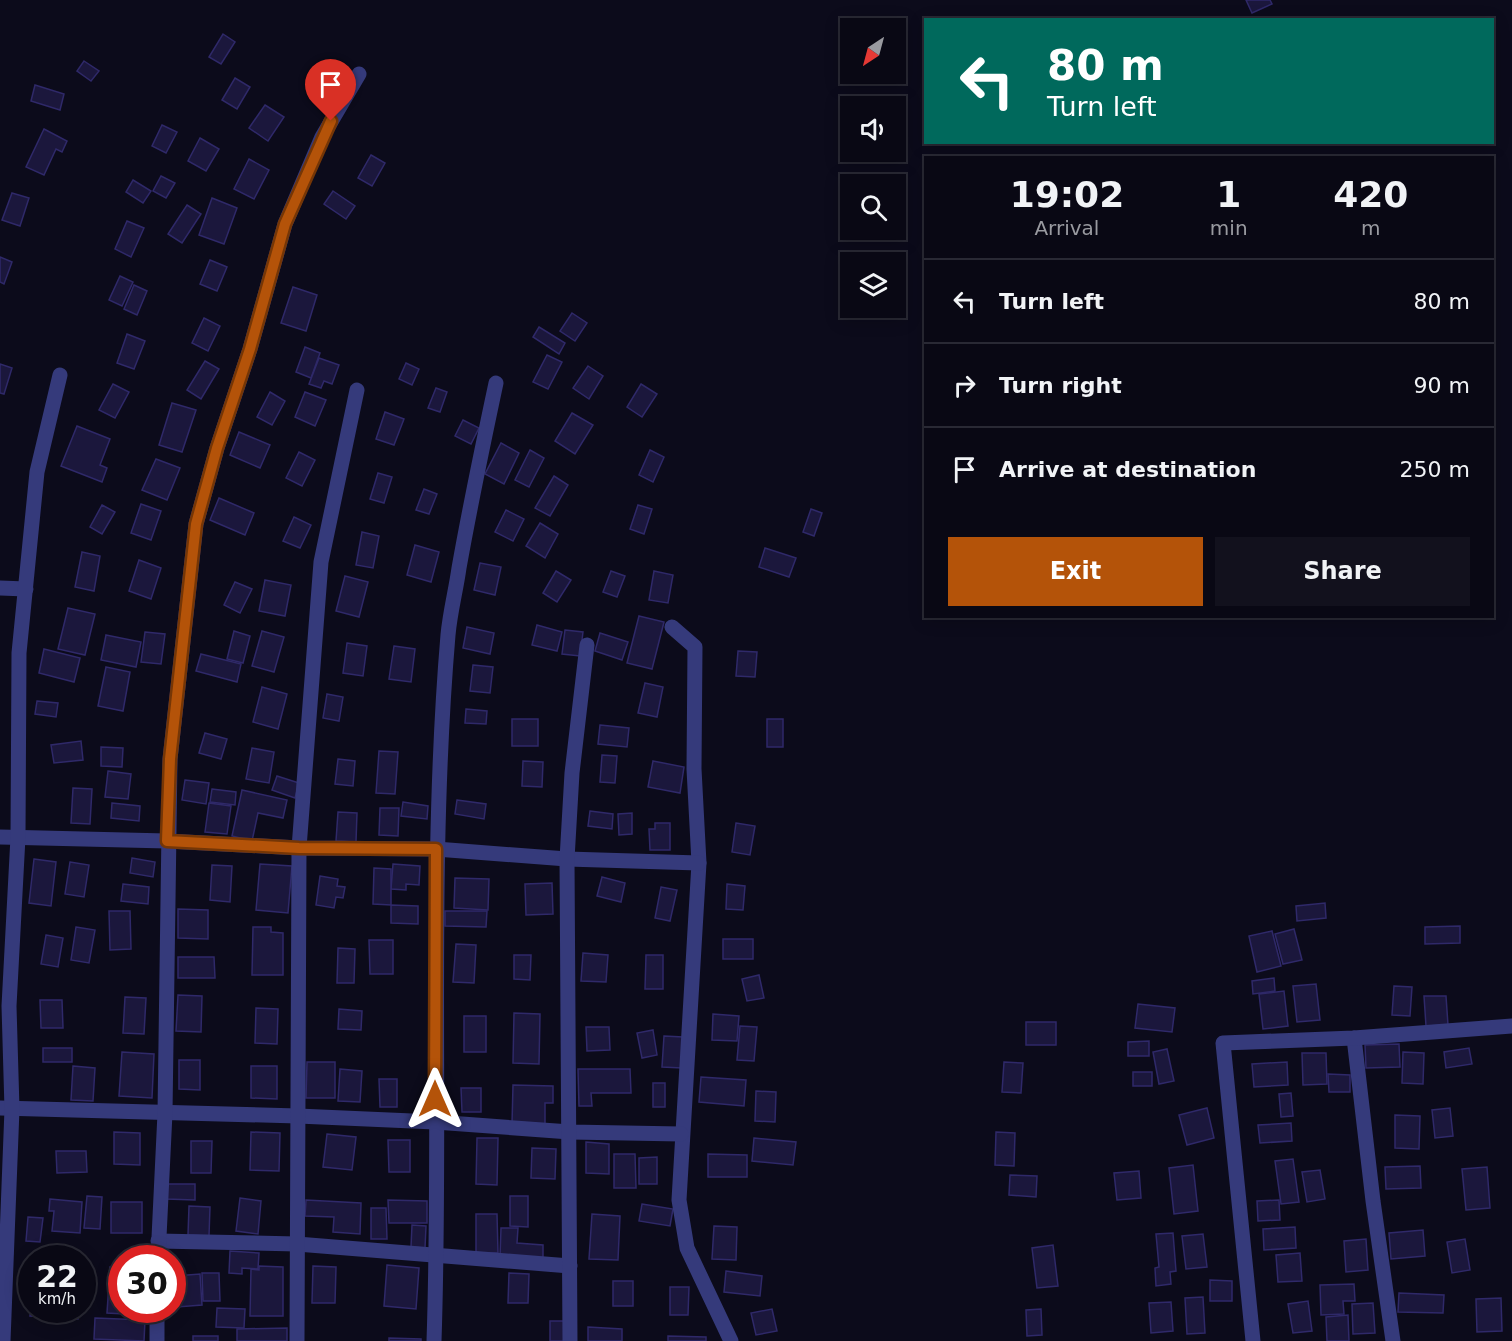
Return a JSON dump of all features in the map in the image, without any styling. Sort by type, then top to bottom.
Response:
[{"type":"street","points":[[158,1245],[165,1113],[167,841],[170,759],[196,524],[217,448],[250,349],[285,224],[322,137],[358,74]]},
{"type":"street","points":[[3,1341],[9,1006],[18,837],[19,653],[37,472],[60,375]]},
{"type":"street","points":[[434,1341],[437,1257],[436,849],[449,632],[470,506],[496,382]]},
{"type":"street","points":[[297,1341],[299,848],[321,562],[357,390]]},
{"type":"street","points":[[0,588],[26,589]]},
{"type":"street","points":[[672,627],[695,647],[694,769],[699,863],[681,1134],[679,1200],[687,1248],[731,1341]]},
{"type":"street","points":[[570,1341],[567,859],[572,773],[587,645]]},
{"type":"street","points":[[0,837],[167,841],[299,848],[436,849],[567,859],[699,863]]},
{"type":"street","points":[[1253,1341],[1223,1043],[1354,1038],[1512,1026]]},
{"type":"street","points":[[1354,1038],[1373,1201],[1393,1341]]},
{"type":"street","points":[[6,1109],[298,1116],[435,1122],[570,1132],[681,1134]]},
{"type":"street","points":[[158,1241],[297,1244],[570,1266]]},
{"type":"street","points":[[157,1323],[157,1341]]},
{"type":"building","points":[[1246,0],[1270,0],[1272,4],[1252,13]]},
{"type":"building","points":[[223,34],[235,42],[221,64],[209,57]]},
{"type":"building","points":[[84,61],[99,71],[91,81],[77,71]]},
{"type":"building","points":[[235,78],[250,87],[237,109],[222,100]]},
{"type":"building","points":[[35,85],[64,94],[60,110],[31,101]]},
{"type":"building","points":[[265,105],[284,117],[268,141],[249,128]]},
{"type":"building","points":[[162,125],[177,132],[166,153],[152,146]]},
{"type":"building","points":[[44,129],[67,141],[62,152],[56,149],[44,175],[26,167]]},
{"type":"building","points":[[200,138],[219,149],[206,171],[188,161]]},
{"type":"building","points":[[371,155],[385,163],[372,186],[358,178]]},
{"type":"building","points":[[249,159],[269,170],[254,199],[234,189]]},
{"type":"building","points":[[161,176],[175,183],[166,198],[153,191]]},
{"type":"building","points":[[133,180],[151,191],[143,203],[126,192]]},
{"type":"building","points":[[333,191],[355,206],[346,219],[324,204]]},
{"type":"building","points":[[12,193],[29,198],[20,226],[2,220]]},
{"type":"building","points":[[212,198],[237,208],[224,244],[199,235]]},
{"type":"building","points":[[187,205],[201,214],[182,243],[168,234]]},
{"type":"building","points":[[127,221],[144,228],[131,257],[115,249]]},
{"type":"building","points":[[0,257],[12,262],[4,284],[0,282]]},
{"type":"building","points":[[210,260],[227,267],[217,291],[200,284]]},
{"type":"building","points":[[120,276],[133,282],[122,306],[109,300]]},
{"type":"building","points":[[134,285],[147,291],[137,315],[124,309]]},
{"type":"building","points":[[293,287],[317,295],[306,331],[281,323]]},
{"type":"building","points":[[572,313],[587,323],[575,341],[560,331]]},
{"type":"building","points":[[204,318],[220,326],[208,351],[192,343]]},
{"type":"building","points":[[539,327],[565,343],[559,354],[533,337]]},
{"type":"building","points":[[127,334],[145,341],[134,369],[117,363]]},
{"type":"building","points":[[305,347],[320,353],[311,378],[296,372]]},
{"type":"building","points":[[547,355],[562,362],[548,389],[533,382]]},
{"type":"building","points":[[319,358],[339,365],[332,384],[324,381],[321,388],[309,384]]},
{"type":"building","points":[[205,361],[219,369],[201,399],[187,390]]},
{"type":"building","points":[[406,363],[419,369],[412,385],[399,379]]},
{"type":"building","points":[[0,364],[12,368],[4,394],[0,393]]},
{"type":"building","points":[[588,366],[603,376],[589,399],[573,388]]},
{"type":"building","points":[[113,384],[129,392],[115,418],[99,410]]},
{"type":"building","points":[[641,384],[657,394],[642,417],[627,407]]},
{"type":"building","points":[[436,388],[447,392],[440,412],[428,408]]},
{"type":"building","points":[[270,392],[285,401],[272,425],[257,417]]},
{"type":"building","points":[[305,392],[326,400],[315,426],[295,417]]},
{"type":"building","points":[[172,403],[196,410],[182,452],[159,445]]},
{"type":"building","points":[[385,412],[404,419],[394,445],[376,439]]},
{"type":"building","points":[[572,413],[593,425],[575,454],[555,441]]},
{"type":"building","points":[[463,420],[479,428],[471,444],[455,436]]},
{"type":"building","points":[[77,426],[110,439],[100,465],[107,468],[102,482],[61,466]]},
{"type":"building","points":[[239,432],[270,445],[260,468],[230,455]]},
{"type":"building","points":[[501,443],[519,453],[504,484],[485,474]]},
{"type":"building","points":[[530,450],[544,458],[529,487],[515,480]]},
{"type":"building","points":[[650,450],[664,457],[653,482],[639,475]]},
{"type":"building","points":[[299,452],[315,460],[302,486],[286,478]]},
{"type":"building","points":[[156,459],[180,468],[167,500],[142,490]]},
{"type":"building","points":[[378,473],[392,477],[384,503],[370,499]]},
{"type":"building","points":[[554,476],[568,485],[550,516],[535,508]]},
{"type":"building","points":[[424,489],[437,494],[429,514],[416,510]]},
{"type":"building","points":[[219,498],[254,513],[245,535],[210,520]]},
{"type":"building","points":[[141,504],[161,511],[151,540],[131,533]]},
{"type":"building","points":[[102,505],[115,512],[102,534],[90,527]]},
{"type":"building","points":[[638,505],[652,509],[644,534],[630,529]]},
{"type":"building","points":[[811,509],[822,513],[814,536],[803,532]]},
{"type":"building","points":[[506,510],[524,519],[513,541],[495,532]]},
{"type":"building","points":[[294,517],[311,525],[300,548],[283,541]]},
{"type":"building","points":[[540,523],[558,534],[545,558],[526,546]]},
{"type":"building","points":[[362,532],[379,536],[373,568],[356,565]]},
{"type":"building","points":[[415,545],[439,552],[431,582],[407,575]]},
{"type":"building","points":[[765,548],[796,558],[789,577],[759,567]]},
{"type":"building","points":[[82,552],[100,556],[94,591],[75,587]]},
{"type":"building","points":[[139,560],[161,568],[151,599],[129,591]]},
{"type":"building","points":[[480,563],[501,567],[495,595],[474,590]]},
{"type":"building","points":[[556,571],[571,580],[557,602],[543,593]]},
{"type":"building","points":[[611,571],[625,576],[617,597],[603,592]]},
{"type":"building","points":[[654,571],[673,575],[668,603],[649,600]]},
{"type":"building","points":[[345,576],[368,582],[359,617],[336,611]]},
{"type":"building","points":[[265,580],[291,585],[285,616],[259,611]]},
{"type":"building","points":[[235,582],[252,589],[240,613],[224,605]]},
{"type":"building","points":[[68,608],[95,614],[85,655],[58,649]]},
{"type":"building","points":[[639,616],[664,622],[652,669],[627,663]]},
{"type":"building","points":[[537,625],[562,632],[557,651],[532,645]]},
{"type":"building","points":[[467,627],[494,633],[490,654],[463,648]]},
{"type":"building","points":[[565,630],[583,632],[580,656],[562,654]]},
{"type":"building","points":[[234,631],[250,636],[243,663],[227,659]]},
{"type":"building","points":[[262,631],[284,637],[274,672],[252,666]]},
{"type":"building","points":[[145,632],[165,634],[161,664],[141,662]]},
{"type":"building","points":[[600,633],[628,642],[622,660],[595,651]]},
{"type":"building","points":[[106,635],[141,642],[136,667],[101,660]]},
{"type":"building","points":[[347,643],[367,646],[363,676],[343,673]]},
{"type":"building","points":[[394,646],[415,649],[411,682],[389,679]]},
{"type":"building","points":[[44,649],[80,658],[74,682],[39,673]]},
{"type":"building","points":[[738,651],[757,652],[755,677],[736,676]]},
{"type":"building","points":[[201,654],[241,664],[237,682],[196,671]]},
{"type":"building","points":[[473,665],[493,667],[490,693],[470,691]]},
{"type":"building","points":[[106,667],[130,672],[123,711],[98,706]]},
{"type":"building","points":[[645,683],[663,687],[657,717],[638,713]]},
{"type":"building","points":[[262,687],[287,694],[278,729],[253,722]]},
{"type":"building","points":[[327,694],[343,697],[339,721],[323,718]]},
{"type":"building","points":[[37,701],[58,703],[56,717],[35,714]]},
{"type":"building","points":[[466,709],[487,711],[486,724],[465,723]]},
{"type":"building","points":[[512,719],[538,719],[538,746],[512,746]]},
{"type":"building","points":[[767,719],[783,719],[783,747],[767,747]]},
{"type":"building","points":[[600,725],[629,728],[627,747],[598,744]]},
{"type":"building","points":[[205,733],[227,739],[221,759],[199,753]]},
{"type":"building","points":[[81,741],[83,760],[54,763],[51,745]]},
{"type":"building","points":[[101,747],[123,748],[122,767],[101,766]]},
{"type":"building","points":[[252,748],[274,752],[269,783],[246,779]]},
{"type":"building","points":[[379,751],[398,752],[395,794],[376,793]]},
{"type":"building","points":[[602,755],[617,756],[615,783],[600,782]]},
{"type":"building","points":[[338,759],[355,761],[353,786],[335,784]]},
{"type":"building","points":[[523,761],[543,762],[542,787],[522,786]]},
{"type":"building","points":[[653,761],[684,767],[680,793],[648,787]]},
{"type":"building","points":[[108,771],[131,774],[128,799],[105,797]]},
{"type":"building","points":[[277,776],[299,783],[295,798],[272,790]]},
{"type":"building","points":[[185,780],[209,783],[206,804],[182,800]]},
{"type":"building","points":[[73,788],[92,789],[90,824],[71,823]]},
{"type":"building","points":[[212,789],[236,792],[235,805],[210,802]]},
{"type":"building","points":[[242,790],[287,800],[283,818],[258,813],[252,841],[232,836]]},
{"type":"building","points":[[457,800],[486,804],[484,819],[455,814]]},
{"type":"building","points":[[403,802],[428,806],[427,819],[401,816]]},
{"type":"building","points":[[112,803],[140,806],[139,821],[111,818]]},
{"type":"building","points":[[209,803],[231,806],[227,834],[205,832]]},
{"type":"building","points":[[380,808],[399,808],[398,836],[379,835]]},
{"type":"building","points":[[590,811],[613,814],[612,829],[588,826]]},
{"type":"building","points":[[338,812],[357,813],[356,842],[336,841]]},
{"type":"building","points":[[632,813],[632,834],[619,835],[618,814]]},
{"type":"building","points":[[655,823],[670,823],[670,850],[650,850],[649,829],[655,829]]},
{"type":"building","points":[[736,823],[755,826],[750,855],[732,852]]},
{"type":"building","points":[[132,858],[155,862],[153,877],[130,873]]},
{"type":"building","points":[[34,859],[56,862],[51,906],[29,903]]},
{"type":"building","points":[[70,862],[89,865],[84,897],[65,894]]},
{"type":"building","points":[[260,864],[292,866],[288,913],[256,910]]},
{"type":"building","points":[[393,864],[420,866],[419,885],[406,884],[406,890],[391,889]]},
{"type":"building","points":[[212,865],[232,866],[230,902],[210,900]]},
{"type":"building","points":[[374,868],[391,869],[391,905],[373,904]]},
{"type":"building","points":[[320,876],[338,879],[337,886],[345,887],[343,898],[336,897],[334,908],[316,905]]},
{"type":"building","points":[[602,877],[625,883],[621,902],[597,896]]},
{"type":"building","points":[[455,878],[489,879],[488,910],[454,908]]},
{"type":"building","points":[[552,883],[553,914],[526,915],[525,884]]},
{"type":"building","points":[[123,884],[149,887],[148,904],[121,901]]},
{"type":"building","points":[[727,884],[745,886],[743,910],[726,909]]},
{"type":"building","points":[[661,887],[677,890],[670,921],[655,918]]},
{"type":"building","points":[[1325,903],[1326,918],[1297,921],[1296,906]]},
{"type":"building","points":[[391,905],[418,906],[418,924],[391,923]]},
{"type":"building","points":[[178,909],[208,910],[208,939],[178,938]]},
{"type":"building","points":[[109,911],[130,911],[131,949],[110,950]]},
{"type":"building","points":[[445,911],[487,911],[486,927],[445,926]]},
{"type":"building","points":[[1460,926],[1460,943],[1425,944],[1425,927]]},
{"type":"building","points":[[76,927],[95,930],[89,963],[71,960]]},
{"type":"building","points":[[253,927],[271,927],[271,932],[283,933],[283,975],[252,975]]},
{"type":"building","points":[[1294,929],[1302,960],[1283,964],[1275,934]]},
{"type":"building","points":[[1272,931],[1281,966],[1257,972],[1249,936]]},
{"type":"building","points":[[46,935],[63,938],[58,967],[41,964]]},
{"type":"building","points":[[723,939],[753,939],[753,959],[723,959]]},
{"type":"building","points":[[369,940],[393,940],[393,974],[370,974]]},
{"type":"building","points":[[456,944],[476,945],[474,983],[453,982]]},
{"type":"building","points":[[338,948],[355,949],[354,983],[337,983]]},
{"type":"building","points":[[583,953],[608,955],[606,982],[581,981]]},
{"type":"building","points":[[514,955],[531,955],[530,980],[514,979]]},
{"type":"building","points":[[646,955],[663,955],[663,989],[645,989]]},
{"type":"building","points":[[178,957],[214,957],[215,978],[178,978]]},
{"type":"building","points":[[759,975],[764,998],[747,1001],[742,979]]},
{"type":"building","points":[[1274,978],[1275,991],[1253,994],[1252,981]]},
{"type":"building","points":[[1316,984],[1320,1020],[1297,1022],[1293,986]]},
{"type":"building","points":[[1394,986],[1412,987],[1410,1016],[1392,1015]]},
{"type":"building","points":[[1284,991],[1288,1026],[1263,1029],[1259,994]]},
{"type":"building","points":[[178,995],[202,996],[201,1032],[176,1031]]},
{"type":"building","points":[[1424,996],[1446,996],[1448,1025],[1426,1026]]},
{"type":"building","points":[[125,997],[146,998],[144,1034],[123,1033]]},
{"type":"building","points":[[40,1000],[62,1000],[63,1028],[41,1028]]},
{"type":"building","points":[[1138,1004],[1175,1008],[1172,1032],[1135,1028]]},
{"type":"building","points":[[256,1008],[278,1009],[277,1044],[255,1043]]},
{"type":"building","points":[[339,1009],[362,1011],[361,1030],[338,1029]]},
{"type":"building","points":[[514,1013],[540,1014],[539,1064],[513,1063]]},
{"type":"building","points":[[713,1014],[739,1016],[737,1041],[712,1040]]},
{"type":"building","points":[[464,1016],[486,1016],[486,1052],[464,1052]]},
{"type":"building","points":[[1026,1022],[1056,1022],[1056,1045],[1026,1045]]},
{"type":"building","points":[[740,1026],[757,1027],[754,1061],[737,1060]]},
{"type":"building","points":[[586,1027],[609,1027],[610,1050],[587,1051]]},
{"type":"building","points":[[653,1030],[657,1055],[642,1058],[637,1033]]},
{"type":"building","points":[[664,1036],[683,1037],[682,1068],[662,1067]]},
{"type":"building","points":[[1149,1041],[1149,1056],[1128,1056],[1128,1042]]},
{"type":"building","points":[[1399,1044],[1400,1067],[1366,1068],[1365,1045]]},
{"type":"building","points":[[43,1048],[72,1048],[72,1062],[43,1062]]},
{"type":"building","points":[[1469,1048],[1472,1064],[1446,1068],[1444,1052]]},
{"type":"building","points":[[1167,1049],[1174,1081],[1159,1084],[1153,1052]]},
{"type":"building","points":[[122,1052],[154,1054],[152,1098],[119,1096]]},
{"type":"building","points":[[1403,1052],[1424,1053],[1423,1084],[1402,1083]]},
{"type":"building","points":[[1302,1053],[1326,1053],[1327,1084],[1303,1085]]},
{"type":"building","points":[[179,1060],[200,1060],[200,1090],[179,1089]]},
{"type":"building","points":[[307,1062],[335,1062],[335,1098],[306,1098]]},
{"type":"building","points":[[1004,1062],[1023,1063],[1021,1093],[1002,1092]]},
{"type":"building","points":[[1287,1062],[1288,1085],[1254,1087],[1252,1064]]},
{"type":"building","points":[[73,1066],[95,1068],[93,1101],[71,1100]]},
{"type":"building","points":[[251,1066],[277,1066],[277,1099],[251,1098]]},
{"type":"building","points":[[340,1069],[362,1071],[360,1102],[338,1101]]},
{"type":"building","points":[[578,1069],[630,1069],[631,1093],[591,1093],[592,1106],[579,1106]]},
{"type":"building","points":[[1133,1072],[1152,1072],[1152,1086],[1133,1086]]},
{"type":"building","points":[[1328,1074],[1350,1075],[1350,1092],[1329,1092]]},
{"type":"building","points":[[701,1077],[746,1080],[744,1106],[699,1102]]},
{"type":"building","points":[[379,1079],[397,1079],[397,1107],[380,1107]]},
{"type":"building","points":[[653,1083],[665,1083],[665,1107],[653,1107]]},
{"type":"building","points":[[513,1085],[553,1086],[553,1103],[545,1103],[545,1125],[512,1124]]},
{"type":"building","points":[[461,1088],[481,1088],[481,1112],[462,1112]]},
{"type":"building","points":[[756,1091],[776,1092],[775,1122],[755,1121]]},
{"type":"building","points":[[1291,1093],[1293,1116],[1281,1117],[1279,1094]]},
{"type":"building","points":[[1207,1108],[1214,1138],[1187,1145],[1179,1115]]},
{"type":"building","points":[[1450,1108],[1453,1136],[1435,1138],[1432,1110]]},
{"type":"building","points":[[1395,1115],[1420,1116],[1419,1149],[1395,1148]]},
{"type":"building","points":[[1291,1123],[1292,1141],[1260,1143],[1258,1125]]},
{"type":"building","points":[[114,1132],[140,1133],[140,1165],[114,1164]]},
{"type":"building","points":[[251,1132],[280,1133],[279,1171],[250,1170]]},
{"type":"building","points":[[996,1132],[1015,1133],[1014,1166],[995,1165]]},
{"type":"building","points":[[327,1134],[356,1137],[352,1170],[323,1167]]},
{"type":"building","points":[[477,1138],[498,1138],[497,1185],[476,1184]]},
{"type":"building","points":[[754,1138],[796,1142],[793,1165],[752,1161]]},
{"type":"building","points":[[388,1140],[410,1140],[410,1172],[389,1172]]},
{"type":"building","points":[[191,1141],[212,1141],[211,1173],[191,1173]]},
{"type":"building","points":[[586,1142],[609,1144],[609,1174],[586,1173]]},
{"type":"building","points":[[532,1148],[556,1149],[555,1179],[531,1178]]},
{"type":"building","points":[[56,1151],[86,1151],[87,1172],[57,1173]]},
{"type":"building","points":[[614,1154],[635,1154],[636,1188],[614,1188]]},
{"type":"building","points":[[708,1154],[747,1155],[747,1177],[708,1177]]},
{"type":"building","points":[[657,1157],[657,1184],[639,1184],[639,1158]]},
{"type":"building","points":[[1293,1159],[1299,1202],[1281,1204],[1275,1161]]},
{"type":"building","points":[[1193,1165],[1198,1211],[1174,1214],[1169,1168]]},
{"type":"building","points":[[1420,1166],[1421,1188],[1386,1189],[1385,1167]]},
{"type":"building","points":[[1487,1167],[1490,1208],[1466,1210],[1462,1169]]},
{"type":"building","points":[[1320,1170],[1325,1199],[1307,1202],[1302,1172]]},
{"type":"building","points":[[1139,1171],[1141,1198],[1117,1200],[1114,1173]]},
{"type":"building","points":[[1010,1175],[1037,1176],[1036,1197],[1009,1195]]},
{"type":"building","points":[[167,1184],[195,1184],[195,1200],[166,1199]]},
{"type":"building","points":[[87,1196],[102,1197],[100,1229],[84,1228]]},
{"type":"building","points":[[510,1196],[528,1196],[528,1227],[510,1226]]},
{"type":"building","points":[[240,1198],[261,1201],[258,1234],[236,1231]]},
{"type":"building","points":[[50,1199],[82,1202],[80,1233],[52,1231],[54,1211],[49,1211]]},
{"type":"building","points":[[306,1200],[361,1203],[360,1234],[333,1232],[334,1217],[305,1216]]},
{"type":"building","points":[[388,1200],[427,1201],[427,1223],[389,1223]]},
{"type":"building","points":[[1279,1200],[1280,1220],[1258,1221],[1257,1201]]},
{"type":"building","points":[[111,1202],[142,1202],[142,1233],[111,1233]]},
{"type":"building","points":[[642,1204],[673,1209],[670,1226],[639,1221]]},
{"type":"building","points":[[189,1206],[210,1207],[209,1236],[188,1235]]},
{"type":"building","points":[[371,1208],[386,1208],[387,1239],[371,1239]]},
{"type":"building","points":[[476,1214],[497,1214],[498,1253],[476,1253]]},
{"type":"building","points":[[592,1214],[620,1216],[618,1260],[589,1259]]},
{"type":"building","points":[[28,1217],[43,1218],[40,1242],[26,1241]]},
{"type":"building","points":[[412,1225],[426,1226],[425,1248],[411,1247]]},
{"type":"building","points":[[714,1226],[737,1227],[736,1260],[712,1259]]},
{"type":"building","points":[[1295,1227],[1296,1248],[1264,1250],[1263,1229]]},
{"type":"building","points":[[501,1228],[518,1228],[517,1243],[543,1245],[543,1259],[500,1257]]},
{"type":"building","points":[[1423,1230],[1425,1256],[1391,1259],[1389,1233]]},
{"type":"building","points":[[1173,1233],[1176,1271],[1170,1272],[1171,1284],[1156,1286],[1155,1268],[1159,1267],[1156,1234]]},
{"type":"building","points":[[1203,1234],[1207,1267],[1186,1269],[1182,1236]]},
{"type":"building","points":[[1366,1239],[1368,1270],[1346,1272],[1344,1241]]},
{"type":"building","points":[[1465,1239],[1470,1270],[1452,1273],[1447,1242]]},
{"type":"building","points":[[1053,1245],[1058,1286],[1037,1288],[1032,1248]]},
{"type":"building","points":[[230,1251],[259,1253],[258,1269],[242,1268],[242,1274],[229,1273]]},
{"type":"building","points":[[1300,1253],[1302,1281],[1278,1282],[1276,1255]]},
{"type":"building","points":[[387,1265],[419,1268],[416,1309],[384,1306]]},
{"type":"building","points":[[259,1266],[283,1267],[283,1316],[250,1316],[251,1269],[259,1270]]},
{"type":"building","points":[[313,1266],[336,1267],[335,1303],[312,1303]]},
{"type":"building","points":[[726,1271],[762,1276],[760,1296],[724,1292]]},
{"type":"building","points":[[202,1273],[219,1273],[220,1301],[203,1301]]},
{"type":"building","points":[[509,1273],[529,1274],[528,1303],[508,1303]]},
{"type":"building","points":[[200,1274],[202,1305],[186,1306],[186,1275]]},
{"type":"building","points":[[1210,1280],[1232,1281],[1232,1301],[1210,1301]]},
{"type":"building","points":[[613,1281],[633,1281],[633,1306],[613,1306]]},
{"type":"building","points":[[1354,1284],[1355,1301],[1343,1301],[1344,1314],[1321,1315],[1320,1285]]},
{"type":"building","points":[[670,1287],[689,1287],[688,1315],[670,1315]]},
{"type":"building","points":[[1399,1293],[1444,1295],[1443,1313],[1398,1312]]},
{"type":"building","points":[[1203,1297],[1205,1333],[1187,1334],[1185,1298]]},
{"type":"building","points":[[1501,1298],[1502,1331],[1477,1332],[1476,1299]]},
{"type":"building","points":[[1308,1301],[1312,1331],[1293,1333],[1288,1304]]},
{"type":"building","points":[[1171,1302],[1173,1331],[1151,1333],[1149,1303]]},
{"type":"building","points":[[1373,1303],[1375,1333],[1353,1334],[1352,1304]]},
{"type":"building","points":[[217,1308],[245,1309],[244,1328],[216,1327]]},
{"type":"building","points":[[772,1309],[777,1331],[756,1335],[751,1313]]},
{"type":"building","points":[[1041,1309],[1042,1335],[1027,1336],[1026,1310]]},
{"type":"building","points":[[1348,1315],[1349,1341],[1327,1341],[1326,1317]]},
{"type":"building","points":[[96,1318],[108,1319],[108,1323],[145,1323],[144,1341],[94,1339]]},
{"type":"building","points":[[550,1321],[564,1321],[564,1341],[550,1341]]},
{"type":"building","points":[[588,1327],[622,1329],[622,1341],[588,1341]]},
{"type":"building","points":[[287,1328],[287,1341],[237,1341],[237,1329]]},
{"type":"building","points":[[193,1336],[218,1336],[218,1341],[193,1341]]},
{"type":"building","points":[[668,1336],[706,1337],[706,1341],[668,1341]]},
{"type":"building","points":[[389,1338],[421,1339],[421,1341],[389,1341]]},
{"type":"route","points":[[331,121],[285,224],[250,349],[217,448],[196,524],[170,759],[167,841],[299,848],[436,849],[435,1099]]}]
